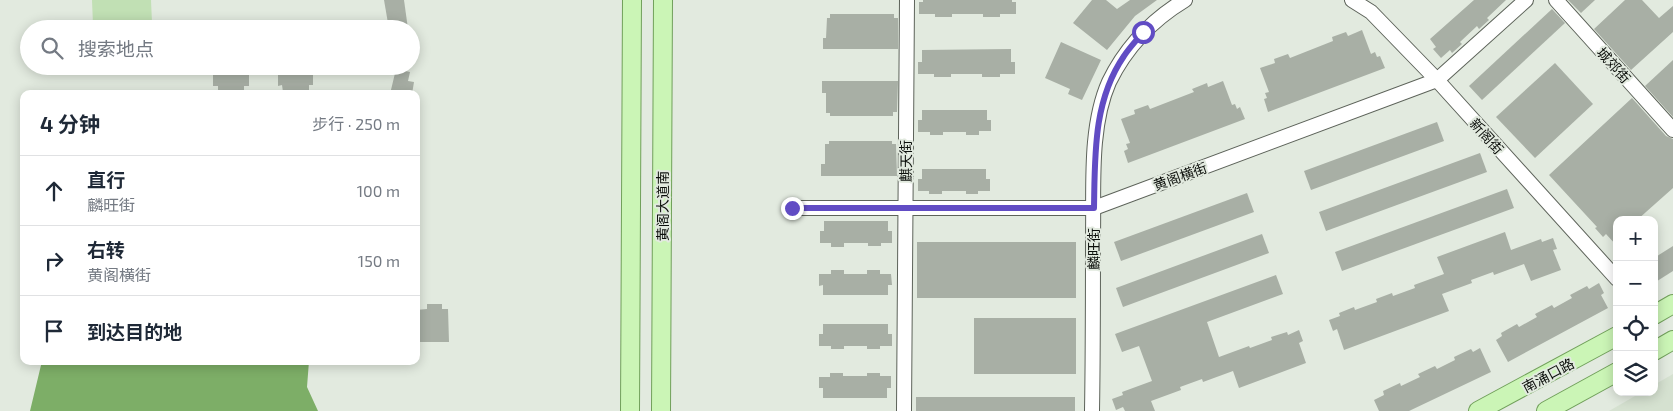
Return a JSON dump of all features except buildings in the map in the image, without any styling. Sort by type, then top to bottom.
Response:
[{"type":"main road","points":[[630,411],[632,0]]},
{"type":"main road","name":"黄阁大道南","points":[[661,411],[663,0]]},
{"type":"main road","points":[[1658,313],[1673,304]]},
{"type":"main road","name":"南涌口路","points":[[1478,411],[1613,338]]},
{"type":"main road","points":[[1658,349],[1673,340]]},
{"type":"main road","points":[[1546,411],[1613,374]]},
{"type":"street","name":"麒天街","points":[[904,411],[907,0]]},
{"type":"street","name":"麟旺街","points":[[1092,411],[1095,145],[1099,114],[1109,84],[1123,56],[1143,32],[1166,11],[1185,0]]},
{"type":"street","name":"新阁街","points":[[1352,0],[1371,12],[1437,80],[1613,275]]},
{"type":"street","name":"黄阁横街","points":[[792,208],[1094,208],[1437,80],[1526,0]]},
{"type":"street","name":"城郊街","points":[[1556,0],[1673,130]]},
{"type":"shaded area","points":[[92,0],[151,0],[152,20],[93,20]]},
{"type":"shaded area","points":[[41,365],[309,365],[307,387],[318,411],[30,411]]},
{"type":"shaded area","points":[[1673,374],[1673,411],[1609,411],[1635,396],[1658,396],[1658,383]]},
{"type":"route","points":[[792,208],[1094,208],[1095,145],[1099,114],[1109,84],[1123,56],[1143,32]]}]
